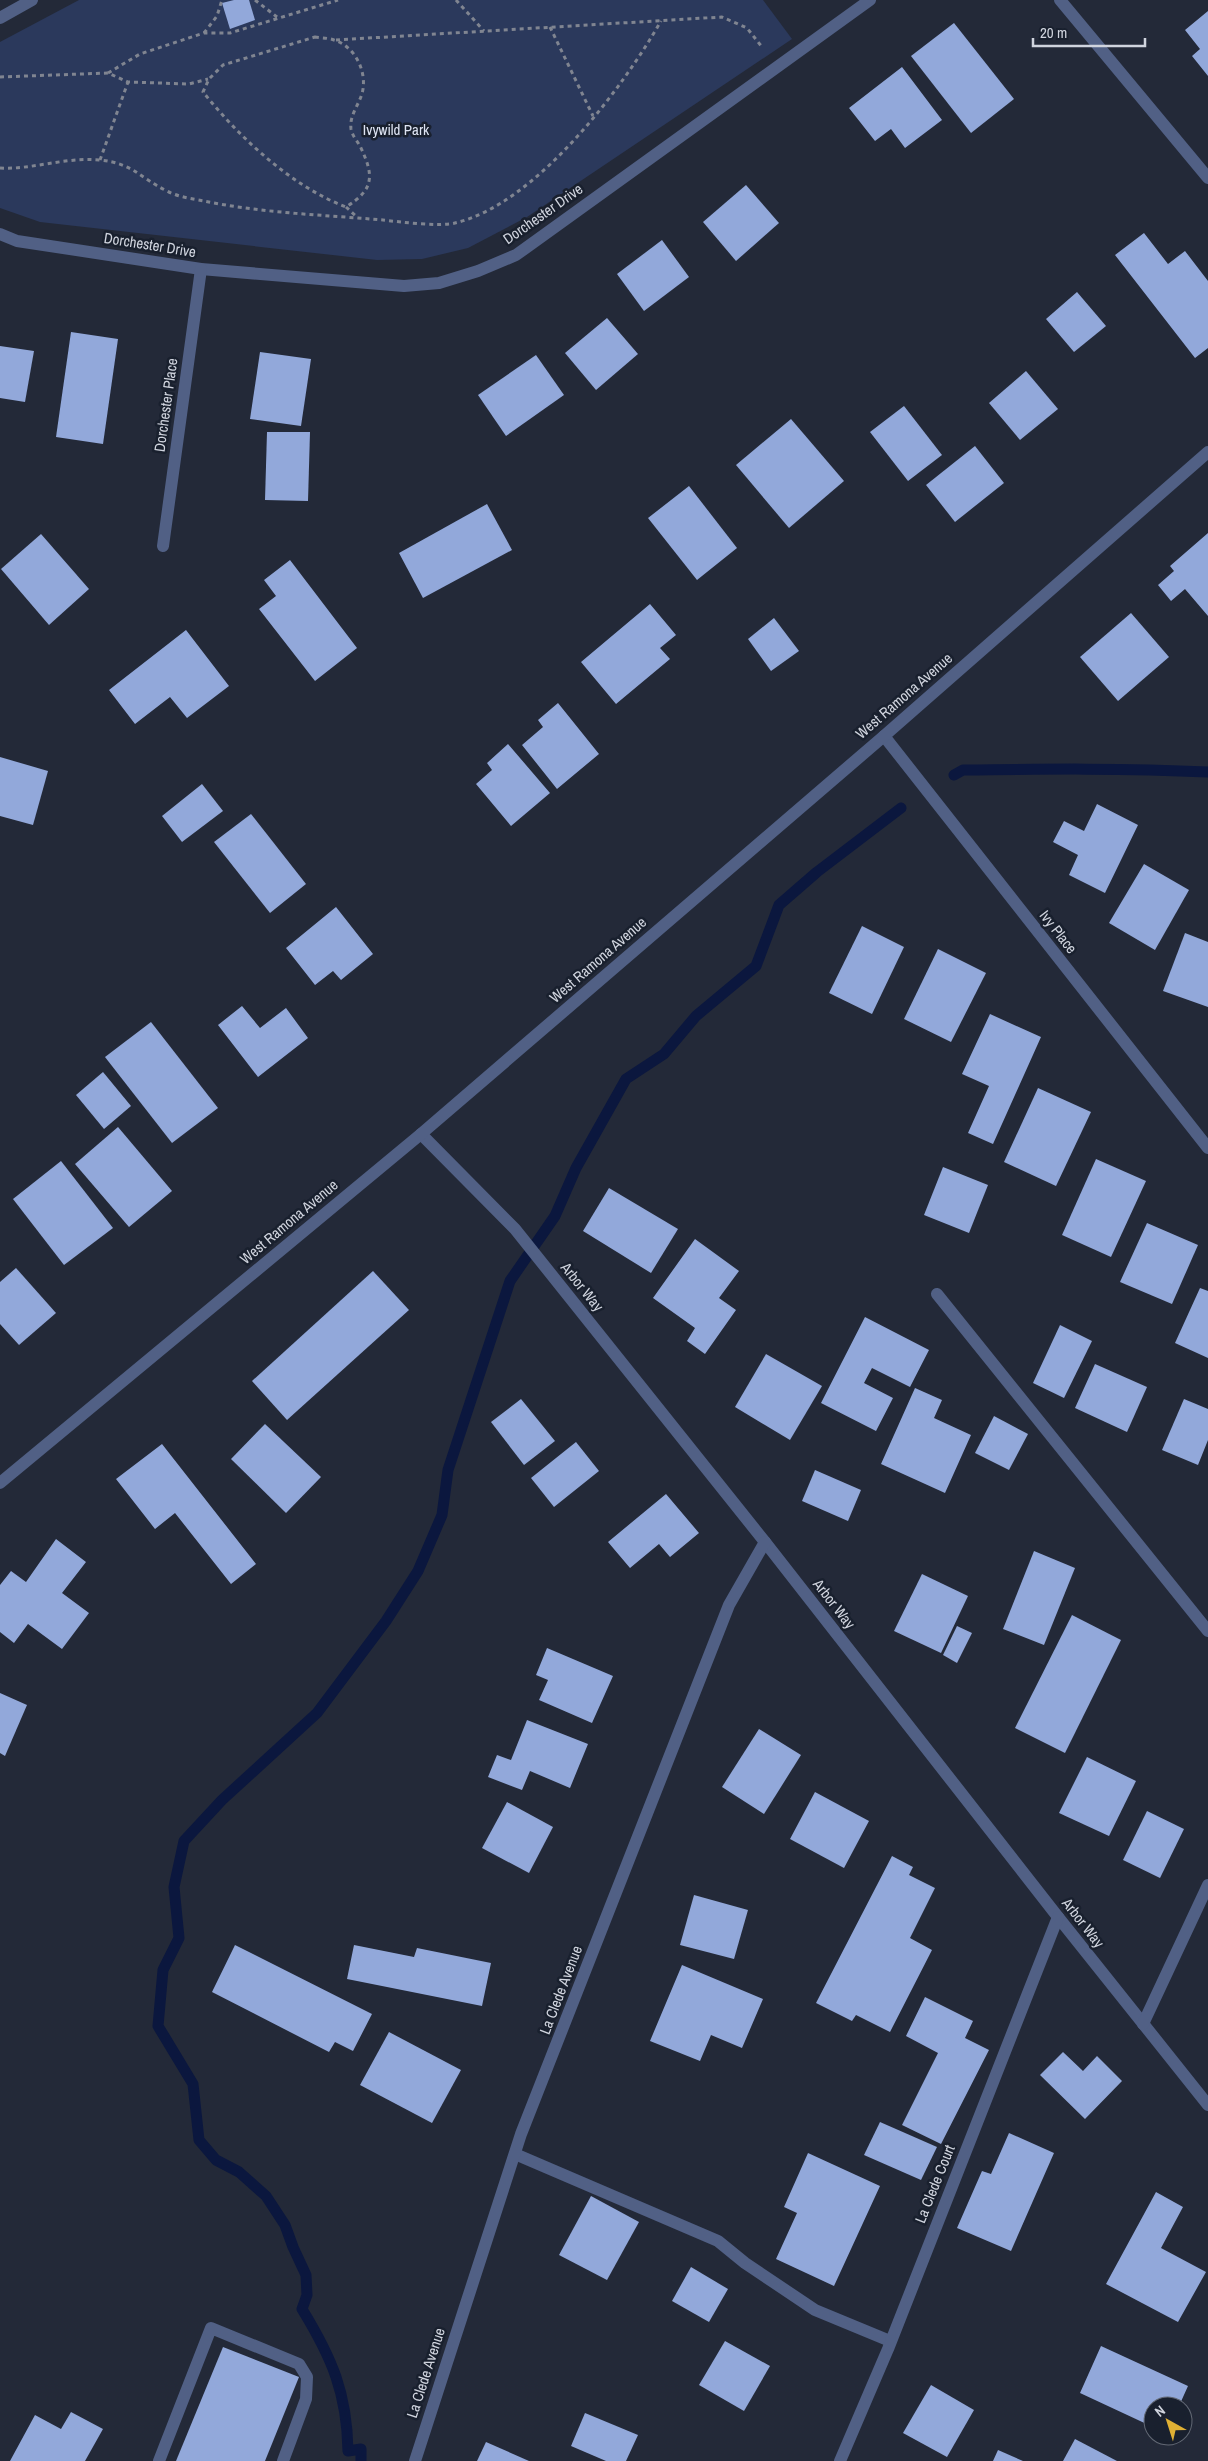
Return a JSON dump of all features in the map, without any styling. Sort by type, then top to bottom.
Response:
[{"type":"street","points":[[0,18],[32,0]]},
{"type":"street","name":"Dorchester Drive","points":[[0,234],[17,241],[201,269],[404,286],[439,283],[478,271],[516,255],[870,0]]},
{"type":"street","points":[[1060,0],[1208,178]]},
{"type":"street","name":"Dorchester Place","points":[[163,546],[201,269]]},
{"type":"street","name":"West Ramona Avenue","points":[[0,1484],[421,1134],[884,736],[1208,452]]},
{"type":"street","name":"Ivy Place","points":[[884,736],[1208,1148]]},
{"type":"street","name":"Arbor Way","points":[[421,1134],[515,1229],[765,1542],[1058,1917],[1208,2105]]},
{"type":"street","points":[[937,1294],[1208,1631]]},
{"type":"street","name":"La Clede Avenue","points":[[414,2461],[514,2154],[729,1605],[765,1542]]},
{"type":"street","points":[[1143,2024],[1208,1885]]},
{"type":"street","name":"La Clede Court","points":[[840,2461],[890,2341],[1058,1917]]},
{"type":"street","points":[[514,2154],[718,2241],[744,2263],[815,2310],[890,2341]]},
{"type":"street","points":[[158,2461],[211,2328],[300,2364],[307,2377],[306,2399],[284,2461]]},
{"type":"path","points":[[204,33],[217,16],[222,0]]},
{"type":"path","points":[[255,0],[277,17]]},
{"type":"path","points":[[108,73],[140,54],[204,33],[230,33],[277,17],[338,0]]},
{"type":"path","points":[[456,0],[484,31]]},
{"type":"path","points":[[358,218],[346,207],[320,197],[276,165],[216,108],[203,92],[209,79],[223,65],[315,37],[335,40],[722,17],[747,28],[763,49]]},
{"type":"path","points":[[0,168],[64,159],[100,160],[131,167],[168,192],[206,201],[358,218],[455,223],[496,206],[529,183],[562,155],[639,59],[661,21]]},
{"type":"path","points":[[550,27],[593,116]]},
{"type":"path","points":[[335,40],[354,52],[363,72],[363,90],[351,119],[351,131],[370,167],[369,185],[361,198],[346,207]]},
{"type":"path","points":[[0,77],[108,73],[128,82],[189,84],[209,79]]},
{"type":"path","points":[[100,160],[128,82]]},
{"type":"green space","name":"Ivywild Park","points":[[79,0],[763,0],[792,39],[527,217],[468,248],[422,259],[377,260],[40,222],[0,208],[0,42]]},
{"type":"building","points":[[234,0],[249,0],[255,20],[230,29],[222,3]]},
{"type":"building","points":[[1208,11],[1208,76],[1192,56],[1200,49],[1185,30]]},
{"type":"building","points":[[954,23],[1014,99],[971,133],[911,56]]},
{"type":"building","points":[[902,67],[942,120],[905,148],[891,129],[875,141],[849,108]]},
{"type":"building","points":[[746,185],[779,223],[736,261],[703,222]]},
{"type":"building","points":[[1144,233],[1168,264],[1185,251],[1208,281],[1208,348],[1195,358],[1115,255]]},
{"type":"building","points":[[662,240],[689,277],[644,311],[617,274]]},
{"type":"building","points":[[1077,292],[1106,326],[1074,352],[1046,319]]},
{"type":"building","points":[[607,318],[638,354],[596,390],[565,353]]},
{"type":"building","points":[[71,332],[118,339],[103,444],[56,437]]},
{"type":"building","points":[[0,346],[34,351],[25,402],[0,398]]},
{"type":"building","points":[[260,352],[311,359],[301,426],[250,419]]},
{"type":"building","points":[[536,355],[564,395],[506,436],[478,395]]},
{"type":"building","points":[[1026,371],[1058,409],[1020,440],[989,403]]},
{"type":"building","points":[[904,406],[942,455],[908,481],[870,432]]},
{"type":"building","points":[[791,419],[844,481],[789,528],[736,465]]},
{"type":"building","points":[[267,432],[310,432],[308,501],[265,500]]},
{"type":"building","points":[[975,446],[1004,483],[955,522],[926,485]]},
{"type":"building","points":[[689,486],[737,548],[697,580],[648,518]]},
{"type":"building","points":[[487,504],[512,550],[423,598],[399,553]]},
{"type":"building","points":[[1208,533],[1208,616],[1185,589],[1171,601],[1158,585],[1174,571],[1170,566]]},
{"type":"building","points":[[41,534],[89,589],[49,625],[1,569]]},
{"type":"building","points":[[290,560],[357,648],[315,681],[259,609],[276,596],[264,580]]},
{"type":"building","points":[[650,604],[676,635],[660,648],[670,659],[616,704],[581,662]]},
{"type":"building","points":[[1131,613],[1169,657],[1118,701],[1080,657]]},
{"type":"building","points":[[774,618],[799,651],[771,671],[748,639]]},
{"type":"building","points":[[186,630],[229,686],[187,718],[170,697],[135,724],[109,690]]},
{"type":"building","points":[[558,703],[599,754],[557,789],[522,745],[543,727],[538,720]]},
{"type":"building","points":[[508,744],[550,793],[511,826],[476,784],[492,770],[487,763]]},
{"type":"building","points":[[0,757],[48,771],[33,825],[0,816]]},
{"type":"building","points":[[202,784],[223,811],[182,842],[162,816]]},
{"type":"building","points":[[1097,804],[1138,825],[1105,893],[1069,875],[1078,855],[1053,842],[1064,821],[1084,831]]},
{"type":"building","points":[[251,814],[306,884],[270,913],[214,842]]},
{"type":"building","points":[[1144,864],[1189,890],[1155,950],[1109,923]]},
{"type":"building","points":[[336,907],[373,954],[341,980],[333,971],[315,985],[286,948]]},
{"type":"building","points":[[862,926],[904,947],[872,1014],[829,993]]},
{"type":"building","points":[[1185,933],[1208,942],[1208,1007],[1163,991]]},
{"type":"building","points":[[938,949],[986,973],[951,1042],[904,1019]]},
{"type":"building","points":[[242,1006],[260,1028],[286,1008],[308,1038],[258,1077],[218,1025]]},
{"type":"building","points":[[990,1014],[1041,1037],[993,1144],[968,1133],[989,1086],[962,1074]]},
{"type":"building","points":[[151,1022],[218,1108],[172,1143],[105,1057]]},
{"type":"building","points":[[103,1072],[131,1106],[104,1129],[76,1095]]},
{"type":"building","points":[[1038,1088],[1091,1112],[1056,1186],[1004,1162]]},
{"type":"building","points":[[118,1127],[172,1191],[129,1227],[75,1164]]},
{"type":"building","points":[[1096,1159],[1146,1181],[1111,1257],[1062,1235]]},
{"type":"building","points":[[61,1161],[113,1228],[64,1265],[13,1199]]},
{"type":"building","points":[[943,1167],[988,1185],[969,1233],[924,1215]]},
{"type":"building","points":[[609,1188],[678,1229],[651,1273],[583,1231]]},
{"type":"building","points":[[1147,1223],[1198,1245],[1172,1304],[1120,1282]]},
{"type":"building","points":[[695,1239],[739,1271],[719,1298],[736,1310],[705,1354],[687,1341],[695,1328],[653,1298]]},
{"type":"building","points":[[16,1268],[56,1313],[19,1345],[0,1324],[0,1282]]},
{"type":"building","points":[[373,1271],[409,1310],[287,1420],[252,1381]]},
{"type":"building","points":[[1200,1288],[1208,1291],[1208,1358],[1175,1343]]},
{"type":"building","points":[[865,1317],[929,1350],[910,1387],[872,1368],[864,1383],[893,1398],[876,1431],[821,1403]]},
{"type":"building","points":[[1060,1325],[1092,1341],[1064,1398],[1033,1383]]},
{"type":"building","points":[[766,1354],[822,1386],[790,1440],[735,1407]]},
{"type":"building","points":[[1095,1364],[1147,1387],[1127,1432],[1075,1408]]},
{"type":"building","points":[[915,1388],[942,1400],[934,1418],[971,1435],[945,1493],[881,1464]]},
{"type":"building","points":[[521,1399],[555,1441],[524,1465],[491,1422]]},
{"type":"building","points":[[1184,1399],[1208,1409],[1208,1440],[1198,1465],[1162,1450]]},
{"type":"building","points":[[994,1416],[1028,1434],[1009,1470],[975,1453]]},
{"type":"building","points":[[265,1424],[321,1477],[286,1513],[231,1459]]},
{"type":"building","points":[[576,1442],[599,1471],[554,1507],[531,1478]]},
{"type":"building","points":[[162,1444],[256,1564],[231,1584],[175,1513],[155,1529],[116,1479]]},
{"type":"building","points":[[815,1470],[861,1490],[848,1521],[802,1501]]},
{"type":"building","points":[[666,1494],[699,1533],[670,1557],[659,1544],[630,1568],[608,1542]]},
{"type":"building","points":[[56,1539],[86,1562],[62,1593],[89,1613],[62,1649],[28,1624],[14,1643],[0,1632],[0,1585],[11,1571],[26,1582]]},
{"type":"building","points":[[1034,1551],[1075,1568],[1044,1645],[1003,1629]]},
{"type":"building","points":[[922,1574],[968,1596],[941,1653],[894,1631]]},
{"type":"building","points":[[1072,1615],[1121,1640],[1065,1753],[1015,1728]]},
{"type":"building","points":[[957,1626],[972,1633],[957,1663],[943,1655]]},
{"type":"building","points":[[547,1648],[613,1676],[592,1723],[539,1700],[548,1680],[536,1675]]},
{"type":"building","points":[[0,1693],[27,1705],[5,1756],[0,1753]]},
{"type":"building","points":[[527,1720],[588,1744],[570,1788],[530,1771],[522,1790],[488,1777],[497,1755],[511,1760]]},
{"type":"building","points":[[759,1729],[801,1755],[764,1814],[722,1787]]},
{"type":"building","points":[[1087,1757],[1136,1781],[1109,1836],[1059,1813]]},
{"type":"building","points":[[815,1792],[869,1821],[844,1868],[790,1839]]},
{"type":"building","points":[[507,1802],[553,1827],[529,1873],[482,1848]]},
{"type":"building","points":[[1147,1811],[1184,1829],[1160,1878],[1123,1860]]},
{"type":"building","points":[[892,1856],[913,1867],[909,1875],[935,1888],[910,1938],[932,1950],[890,2032],[856,2015],[852,2021],[816,2003]]},
{"type":"building","points":[[694,1895],[748,1910],[734,1959],[680,1945]]},
{"type":"building","points":[[235,1945],[372,2014],[353,2051],[335,2042],[329,2052],[212,1992]]},
{"type":"building","points":[[354,1945],[414,1957],[417,1948],[491,1963],[482,2006],[347,1979]]},
{"type":"building","points":[[682,1965],[763,1999],[742,2048],[711,2035],[700,2061],[650,2041]]},
{"type":"building","points":[[925,1997],[973,2021],[965,2038],[989,2050],[941,2144],[902,2125],[938,2053],[906,2036]]},
{"type":"building","points":[[389,2032],[461,2070],[432,2123],[360,2085]]},
{"type":"building","points":[[1063,2052],[1083,2071],[1097,2056],[1122,2081],[1085,2119],[1040,2075]]},
{"type":"building","points":[[880,2122],[937,2147],[921,2180],[864,2155]]},
{"type":"building","points":[[1009,2133],[1054,2153],[1011,2251],[957,2228],[982,2171],[991,2174]]},
{"type":"building","points":[[808,2153],[880,2186],[834,2286],[776,2259],[797,2213],[784,2207]]},
{"type":"building","points":[[1156,2192],[1183,2207],[1161,2248],[1206,2272],[1178,2322],[1106,2284]]},
{"type":"building","points":[[591,2196],[639,2222],[607,2280],[559,2255]]},
{"type":"building","points":[[691,2267],[728,2289],[709,2322],[672,2301]]},
{"type":"building","points":[[725,2341],[770,2366],[744,2411],[699,2385]]},
{"type":"building","points":[[1101,2346],[1188,2386],[1184,2396],[1143,2396],[1143,2422],[1080,2393]]},
{"type":"building","points":[[223,2347],[299,2377],[265,2461],[176,2461]]},
{"type":"building","points":[[931,2385],[974,2410],[947,2457],[903,2433]]},
{"type":"building","points":[[71,2412],[103,2429],[85,2461],[10,2461],[35,2415],[61,2429]]},
{"type":"building","points":[[585,2413],[638,2435],[626,2461],[606,2461],[571,2446]]},
{"type":"building","points":[[1075,2439],[1117,2461],[1063,2461]]},
{"type":"building","points":[[486,2442],[529,2461],[477,2461]]},
{"type":"building","points":[[998,2450],[1023,2461],[993,2461]]},
{"type":"waterway","points":[[954,775],[963,770],[1116,769],[1208,772]]},
{"type":"waterway","points":[[361,2461],[361,2449],[348,2451],[345,2411],[336,2377],[322,2344],[302,2309],[307,2295],[306,2275],[285,2225],[266,2196],[239,2172],[216,2160],[199,2140],[193,2084],[158,2026],[163,1970],[179,1938],[174,1887],[184,1841],[222,1800],[317,1713],[386,1621],[418,1571],[442,1515],[448,1470],[510,1281],[555,1216],[576,1168],[626,1079],[664,1054],[696,1016],[756,966],[779,905],[817,872],[901,808]]}]
